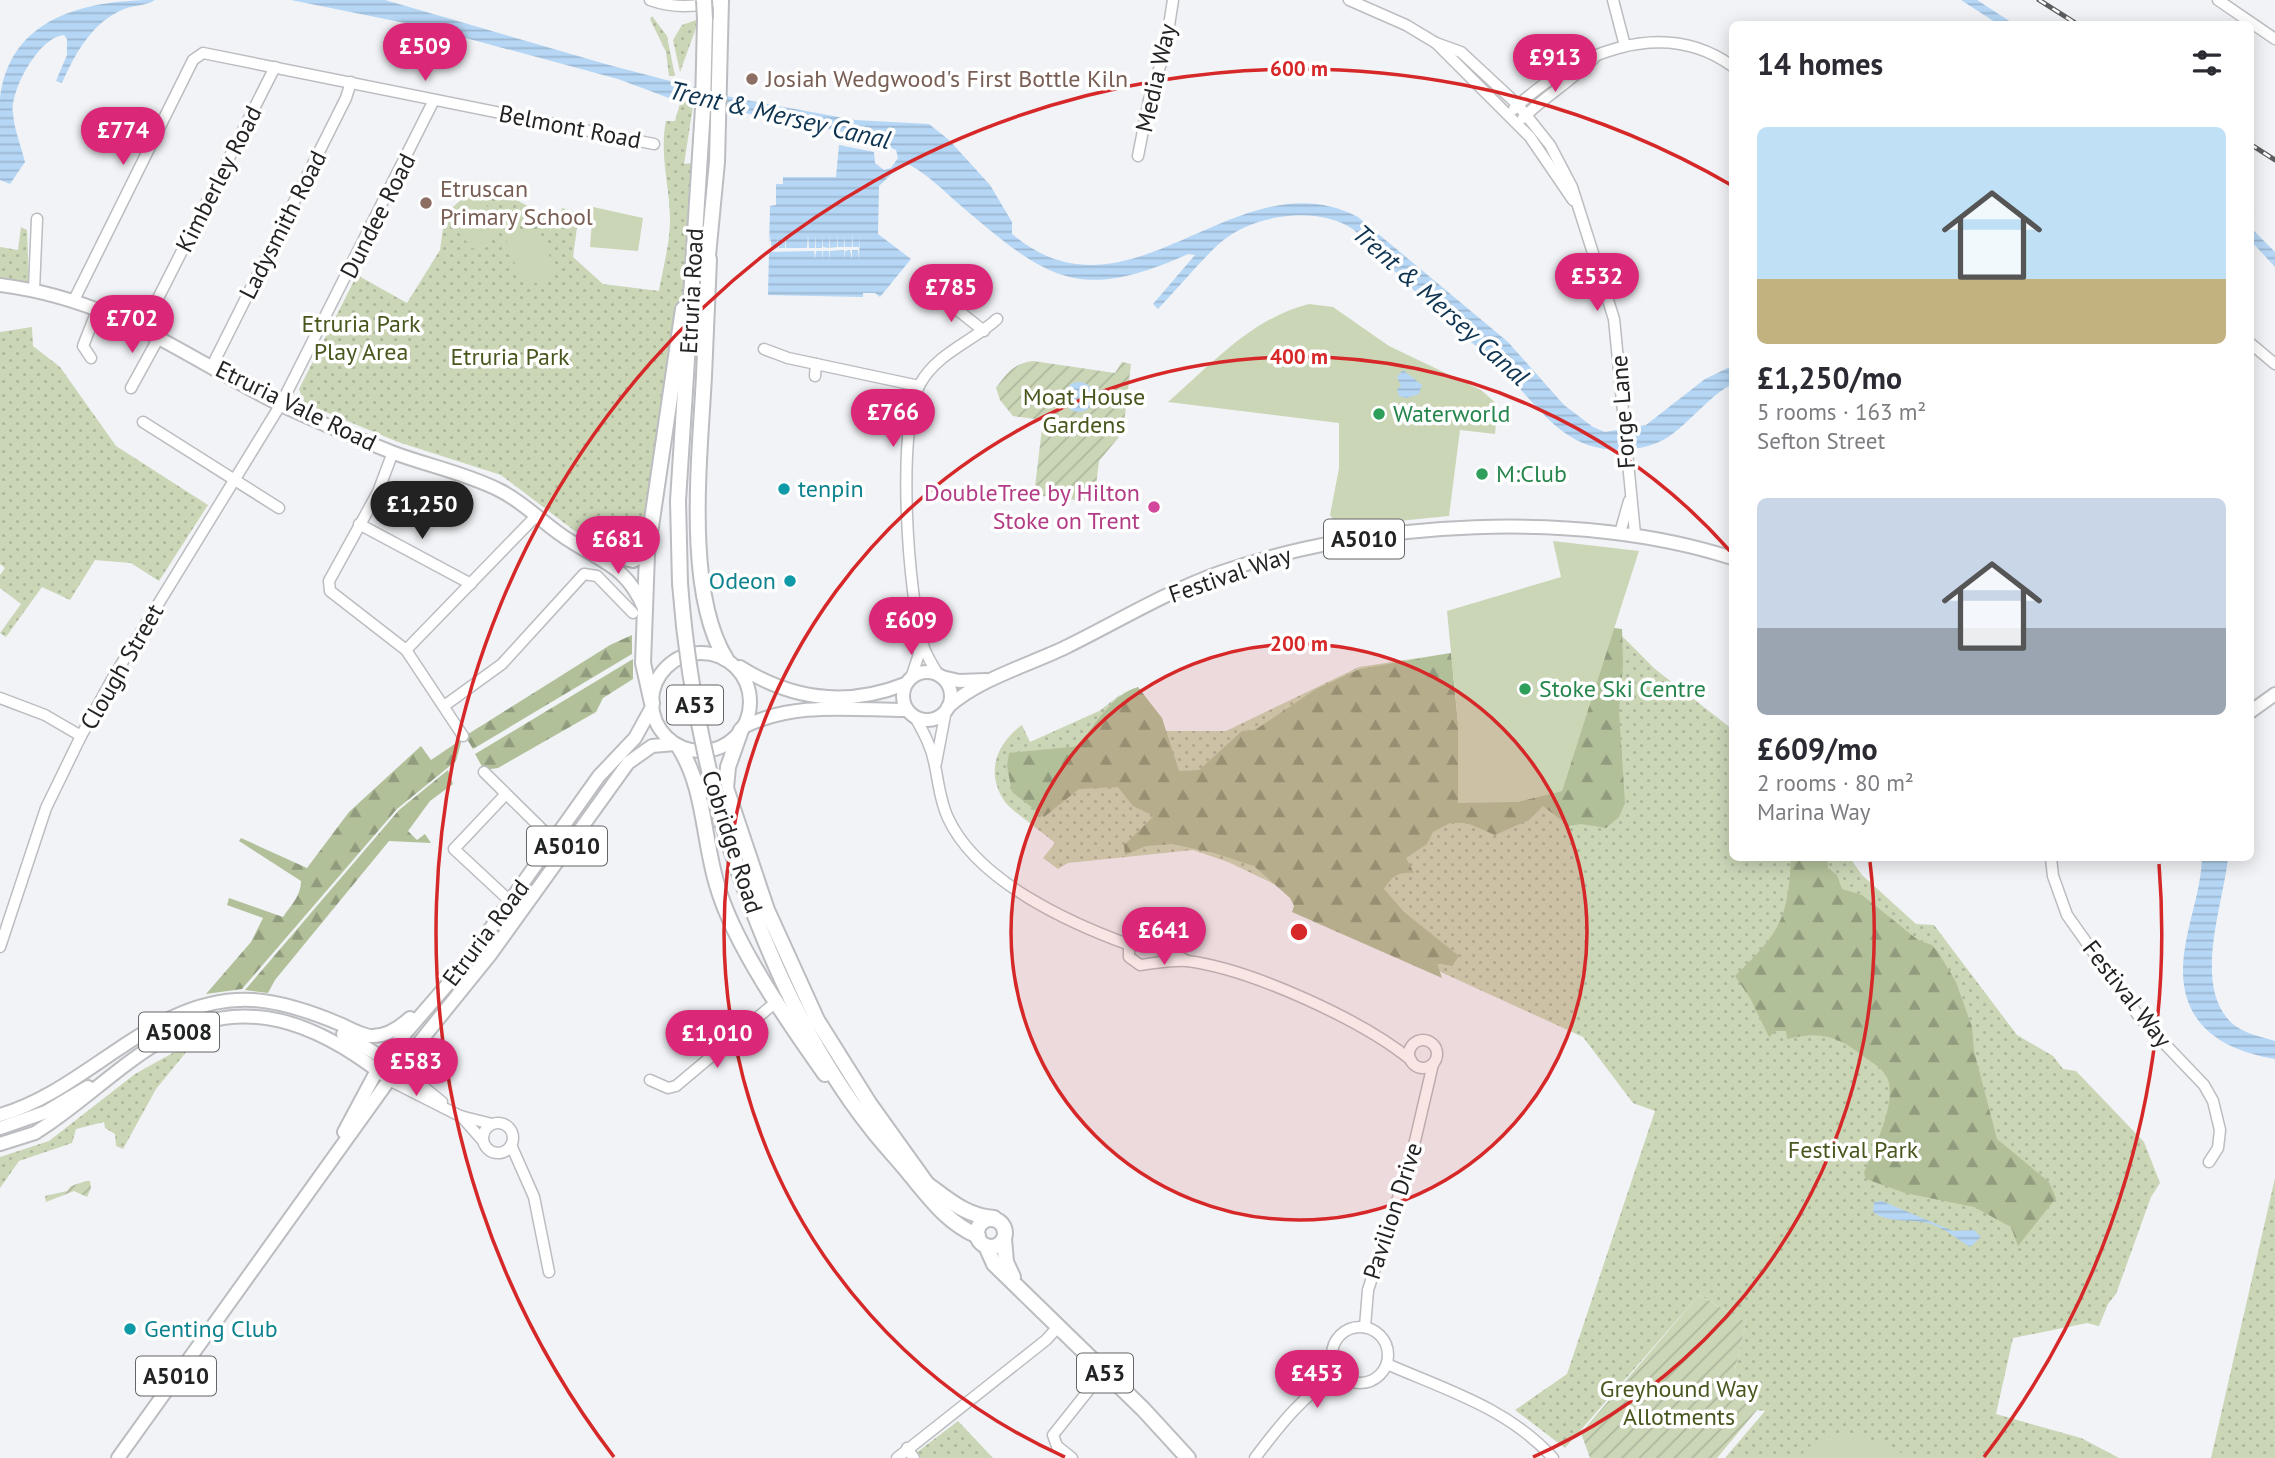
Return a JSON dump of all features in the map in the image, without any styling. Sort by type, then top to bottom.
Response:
[{"type":"highway","name":"Etruria Road","points":[[687,374],[703,108],[704,0]]},
{"type":"highway","name":"Etruria Road","points":[[687,374],[709,259],[720,87],[720,0]]},
{"type":"highway","points":[[652,705],[643,663],[639,610],[674,356],[693,254]]},
{"type":"highway","points":[[709,259],[699,479],[701,579],[709,628],[728,660]]},
{"type":"highway","name":"Cobridge Road","points":[[687,374],[678,501],[680,583],[688,661],[707,765],[723,825],[754,915],[795,1006],[869,1126],[939,1209],[963,1230],[982,1241],[994,1265],[1150,1416],[1188,1458]]},
{"type":"highway","points":[[742,728],[728,767],[726,788],[767,910],[817,1020],[869,1103],[927,1184]]},
{"type":"highway","points":[[677,745],[693,771],[717,887],[776,1002],[829,1079],[869,1126]]},
{"type":"highway","points":[[910,1174],[947,1201],[970,1213],[994,1218],[1004,1226],[1004,1238],[996,1246],[982,1241],[979,1225],[994,1218]]},
{"type":"highway","name":"Cobridge Road","points":[[1004,1238],[1006,1262],[1020,1290]]},
{"type":"main road","name":"Etruria Vale Road","points":[[0,285],[34,290],[98,307],[143,328],[281,404],[393,452],[467,475],[518,501],[583,548]]},
{"type":"main road","name":"Festival Way","points":[[947,709],[994,679],[1043,658],[1168,594],[1219,573],[1274,556],[1364,539],[1486,528],[1635,534],[1729,557]]},
{"type":"main road","points":[[583,548],[628,561],[637,560],[647,554]]},
{"type":"main road","points":[[583,548],[619,569],[634,585],[639,610]]},
{"type":"main road","points":[[701,652],[728,660],[741,673],[750,692],[750,711],[742,728],[728,743],[710,751],[696,751],[677,745],[659,728],[652,705],[657,679],[675,659],[701,652]]},
{"type":"main road","name":"A5010","points":[[728,660],[784,691],[808,696],[877,694],[924,672],[940,675]]},
{"type":"main road","points":[[940,675],[951,694],[947,709]]},
{"type":"main road","name":"Festival Way","points":[[940,675],[959,681],[994,679]]},
{"type":"main road","points":[[908,681],[903,701],[911,713]]},
{"type":"main road","points":[[2254,709],[2275,694]]},
{"type":"main road","name":"Etruria Road","points":[[328,1163],[379,1064],[511,902],[599,776],[635,738],[652,705]]},
{"type":"main road","name":"A5010","points":[[742,728],[776,714],[804,708],[911,713],[931,720],[947,709]]},
{"type":"main road","name":"Etruria Road","points":[[118,1458],[398,1067],[490,955],[635,755],[652,746],[677,745]]},
{"type":"main road","name":"A5008","points":[[0,1115],[59,1091],[148,1031],[176,1016],[206,1006],[229,1000],[253,1000],[306,1013],[360,1034],[378,1036],[400,1028],[442,990]]},
{"type":"main road","points":[[306,1013],[379,1064],[389,1080]]},
{"type":"main road","name":"A5008","points":[[0,1128],[46,1112],[165,1038],[219,1017],[265,1016],[307,1030],[379,1064]]},
{"type":"main road","name":"A5008","points":[[0,1144],[35,1133],[50,1124],[165,1038]]},
{"type":"main road","points":[[379,1064],[398,1067]]},
{"type":"street","points":[[650,0],[671,6],[691,6],[720,0]]},
{"type":"street","name":"Media Way","points":[[1138,156],[1149,100],[1165,51],[1173,0]]},
{"type":"street","name":"Forge Lane","points":[[1349,0],[1406,25],[1436,43],[1461,52],[1518,105],[1560,162],[1572,187],[1598,261],[1614,319],[1629,501],[1635,520],[1635,534]]},
{"type":"street","points":[[1613,0],[1625,46]]},
{"type":"street","points":[[2218,0],[2249,21]]},
{"type":"street","points":[[2254,25],[2275,39]]},
{"type":"street","points":[[1509,114],[1545,82],[1580,60],[1625,46],[1650,42],[1679,43],[1708,51],[1729,64]]},
{"type":"street","name":"Forge Lane","points":[[1436,43],[1518,123],[1541,150],[1576,204]]},
{"type":"street","name":"Belmont Road","points":[[74,300],[193,60],[203,53],[654,144]]},
{"type":"street","points":[[1518,123],[1594,57]]},
{"type":"street","name":"Kimberley Road","points":[[143,328],[275,66]]},
{"type":"street","name":"Ladysmith Road","points":[[212,366],[346,98],[351,82]]},
{"type":"street","name":"Dundee Road","points":[[281,404],[434,100]]},
{"type":"street","points":[[34,290],[37,219]]},
{"type":"street","points":[[936,293],[985,331]]},
{"type":"street","points":[[91,358],[83,346],[98,307]]},
{"type":"street","points":[[908,681],[919,654],[919,627],[908,515],[909,444],[919,386],[933,365],[985,331],[997,319]]},
{"type":"street","points":[[131,388],[159,337]]},
{"type":"street","points":[[2254,346],[2275,363]]},
{"type":"street","points":[[764,349],[816,364],[919,386]]},
{"type":"street","points":[[815,376],[816,364]]},
{"type":"street","name":"Clough Street","points":[[0,947],[46,808],[81,736],[114,676],[281,404]]},
{"type":"street","points":[[143,422],[279,508]]},
{"type":"street","points":[[393,452],[378,492],[329,581],[331,591],[406,650],[463,736]]},
{"type":"street","name":"Forge Lane","points":[[1620,533],[1629,501]]},
{"type":"street","points":[[406,650],[536,516]]},
{"type":"street","points":[[359,524],[471,584]]},
{"type":"street","points":[[444,706],[502,664],[584,574],[594,574],[613,585],[639,610]]},
{"type":"street","points":[[919,627],[923,646],[940,675]]},
{"type":"street","points":[[0,698],[45,715],[81,736]]},
{"type":"street","points":[[936,767],[947,709]]},
{"type":"street","points":[[911,713],[927,738],[936,767],[941,802],[949,821],[985,864],[1069,922],[1130,945]]},
{"type":"street","points":[[484,772],[554,841],[565,848]]},
{"type":"street","points":[[505,795],[454,849],[511,902]]},
{"type":"street","name":"Festival Way","points":[[2051,861],[2053,876],[2067,915],[2140,1018],[2204,1085],[2213,1101],[2220,1130],[2218,1148],[2209,1161]]},
{"type":"street","points":[[1187,961],[1150,961],[1140,965],[1133,961],[1128,952],[1130,945],[1140,938],[1187,961],[1273,987],[1387,1040],[1414,1063],[1426,1068],[1433,1064],[1437,1052],[1434,1045],[1426,1041],[1414,1044],[1387,1040]]},
{"type":"street","points":[[1150,961],[1154,956],[1154,945]]},
{"type":"street","points":[[650,1080],[668,1088],[676,1086],[776,1002]]},
{"type":"street","points":[[1414,1044],[1410,1051],[1414,1063]]},
{"type":"street","name":"Pavilion Drive","points":[[1414,1063],[1424,1095]]},
{"type":"street","name":"Pavilion Drive","points":[[1364,1327],[1368,1290],[1412,1158],[1433,1064]]},
{"type":"street","points":[[398,1067],[460,1116],[493,1152],[507,1148]]},
{"type":"street","points":[[389,1080],[450,1109]]},
{"type":"street","points":[[460,1116],[492,1125],[507,1126],[512,1134],[507,1148]]},
{"type":"street","points":[[483,1141],[485,1131],[492,1125]]},
{"type":"street","points":[[507,1148],[518,1163],[534,1197],[548,1272]]},
{"type":"street","points":[[1364,1327],[1383,1339],[1387,1347],[1387,1364],[1376,1378],[1368,1382],[1352,1381],[1339,1373],[1332,1358],[1336,1341],[1348,1329],[1364,1327]]},
{"type":"street","points":[[897,1458],[1046,1340],[1057,1328]]},
{"type":"street","points":[[1387,1364],[1498,1412],[1529,1434],[1553,1458]]},
{"type":"street","points":[[1072,1458],[1057,1446],[1053,1435],[1104,1371]]},
{"type":"street","points":[[1255,1458],[1278,1427],[1321,1384],[1339,1373]]},
{"type":"street","points":[[1263,1458],[1278,1427]]},
{"type":"street","points":[[908,1447],[914,1458]]},
{"type":"green space","points":[[652,16],[667,36],[675,76],[669,76],[666,52],[650,19]]},
{"type":"green space","points":[[696,20],[696,28],[680,72],[673,40],[682,25]]},
{"type":"green space","name":"Etruria Park","points":[[681,100],[694,100],[684,164],[693,163],[694,187],[685,277],[642,545],[634,556],[583,548],[588,541],[501,475],[398,442],[304,403],[299,389],[357,275],[407,303],[440,250],[445,214],[476,190],[484,189],[505,195],[557,223],[562,208],[579,213],[573,257],[603,284],[659,291],[668,247],[670,220],[664,133],[666,121],[675,121]]},
{"type":"green space","points":[[475,190],[502,226],[472,249],[445,214]]},
{"type":"green space","points":[[593,207],[643,218],[638,251],[590,247]]},
{"type":"green space","points":[[21,227],[27,230],[29,283],[0,279],[0,247],[18,250]]},
{"type":"green space","points":[[525,228],[540,242],[552,261],[555,274],[545,284],[529,282],[505,250],[508,234]]},
{"type":"green space","name":"Waterworld","points":[[1309,304],[1333,307],[1389,346],[1481,390],[1498,405],[1495,434],[1460,430],[1449,516],[1339,527],[1330,515],[1339,468],[1339,423],[1168,402],[1216,358],[1251,331],[1288,311]]},
{"type":"green space","points":[[32,327],[33,346],[60,367],[116,446],[208,505],[159,581],[131,563],[95,560],[70,600],[42,587],[6,637],[0,633],[21,604],[0,588],[0,575],[5,568],[0,564],[0,332]]},
{"type":"green space","name":"Moat House Gardens","points":[[1033,361],[1115,373],[1122,362],[1131,364],[1123,432],[1099,461],[1094,502],[1034,495],[1043,420],[1013,416],[1000,400],[996,388],[1012,370]]},
{"type":"green space","name":"Stoke Ski Centre","points":[[1553,541],[1639,551],[1562,791],[1517,802],[1458,803],[1458,724],[1447,611],[1561,577]]},
{"type":"green space","name":"Festival Park","points":[[1614,628],[1655,669],[1729,727],[1729,861],[1852,861],[1862,875],[1916,924],[1934,925],[2017,1035],[2053,1056],[2063,1069],[2076,1071],[2144,1142],[2160,1183],[2151,1197],[2116,1294],[2108,1304],[2099,1326],[2087,1323],[2013,1338],[1996,1414],[2081,1438],[2119,1458],[1725,1458],[1765,1411],[1757,1410],[1731,1387],[1746,1322],[1699,1295],[1565,1448],[1515,1410],[1567,1374],[1655,1111],[1633,1103],[1583,1037],[1397,952],[1278,886],[1228,862],[1193,850],[1068,863],[1058,869],[1043,858],[1055,843],[1008,806],[996,780],[996,760],[1000,750],[1022,725],[1030,742],[1099,711],[1120,695],[1162,731],[1226,731],[1359,667],[1451,653],[1458,724]]},
{"type":"green space","points":[[1614,628],[1622,629],[1623,665],[1619,711],[1625,803],[1619,817],[1606,828],[1581,824],[1569,826],[1543,806],[1529,820],[1495,835],[1467,823],[1450,823],[1433,832],[1427,844],[1406,858],[1414,873],[1397,875],[1384,889],[1404,912],[1459,956],[1452,966],[1437,963],[1442,978],[1292,912],[1294,906],[1290,898],[1254,866],[1214,853],[1172,844],[1146,846],[1125,855],[1124,845],[1154,816],[1133,806],[1118,787],[1079,789],[1044,817],[1012,792],[1007,766],[1009,753],[1080,746],[1113,703],[1129,690],[1138,687],[1162,718],[1179,771],[1199,770],[1242,731],[1255,730],[1316,689],[1360,669],[1451,653],[1458,724],[1517,802],[1562,791]]},
{"type":"green space","points":[[632,635],[632,654],[473,749],[465,736],[610,645]]},
{"type":"green space","points":[[633,659],[633,679],[603,698],[596,712],[498,768],[484,770],[475,754]]},
{"type":"green space","points":[[462,739],[456,761],[397,809],[242,989],[206,994],[251,942],[263,918],[227,905],[229,898],[283,917],[301,886],[301,881],[239,841],[241,838],[307,868],[349,812],[421,746],[431,760]]},
{"type":"green space","points":[[448,770],[453,784],[430,801],[408,831],[417,840],[425,834],[431,843],[389,841],[275,980],[268,993],[245,990],[399,810]]},
{"type":"green space","points":[[1791,861],[1828,861],[1828,868],[1837,875],[1842,889],[1862,895],[1918,940],[1932,945],[1938,952],[1956,982],[1972,1027],[1974,1051],[1997,1139],[2049,1182],[2056,1198],[2018,1246],[2011,1227],[1974,1207],[1905,1193],[1866,1179],[1864,1173],[1889,1105],[1888,1079],[1877,1066],[1848,1045],[1830,1037],[1810,1035],[1787,1039],[1786,1031],[1776,1031],[1769,1037],[1750,998],[1735,976],[1762,948],[1778,925],[1784,912]]},
{"type":"green space","points":[[196,1040],[156,1089],[123,1149],[116,1146],[115,1134],[105,1128],[104,1122],[76,1129],[72,1143],[19,1161],[0,1188],[0,1157],[49,1141],[135,1074]]},
{"type":"green space","points":[[2275,1178],[2275,1458],[2211,1458]]},
{"type":"green space","points":[[90,1181],[91,1188],[87,1197],[74,1191],[46,1202],[45,1196],[67,1191],[71,1186]]},
{"type":"green space","name":"Greyhound Way Allotments","points":[[1699,1295],[1746,1322],[1731,1387],[1757,1410],[1717,1458],[1590,1458],[1581,1433]]},
{"type":"green space","points":[[958,1421],[993,1458],[920,1458],[916,1453]]},
{"type":"green space","points":[[1844,1433],[1885,1443],[1910,1458],[1798,1458],[1814,1442]]},
{"type":"water","points":[[155,0],[124,9],[94,30],[79,50],[62,83],[56,81],[67,55],[67,39],[64,35],[55,38],[36,54],[21,79],[13,103],[15,125],[25,162],[10,184],[0,180],[0,99],[6,71],[18,49],[35,32],[55,19],[78,10],[103,4]]},
{"type":"water","name":"Trent & Mersey Canal","points":[[291,0],[385,0],[609,65],[735,98],[855,120],[929,124],[949,140],[990,185],[1012,222],[1012,234],[1056,259],[1099,265],[1141,256],[1226,221],[1269,207],[1313,204],[1358,217],[1508,342],[1564,405],[1593,427],[1605,432],[1646,425],[1705,379],[1729,367],[1729,386],[1715,395],[1671,435],[1656,443],[1630,449],[1592,446],[1577,440],[1550,421],[1512,380],[1509,372],[1452,329],[1354,230],[1339,222],[1323,217],[1286,216],[1268,219],[1235,232],[1213,250],[1158,309],[1153,304],[1195,255],[1188,254],[1118,278],[1090,280],[1065,276],[1041,266],[1016,250],[930,178],[910,165],[900,166],[879,186],[878,234],[911,259],[880,297],[875,293],[863,293],[863,297],[768,295],[770,206],[776,205],[776,184],[783,184],[783,177],[836,177],[839,145],[874,152],[875,163],[884,170],[891,168],[898,158],[896,150],[865,136],[739,112],[730,104],[692,93],[669,98],[618,79],[425,27]]},
{"type":"water","points":[[1961,0],[1977,0],[2009,21],[1993,21]]},
{"type":"water","points":[[2254,231],[2275,252],[2275,267],[2254,244]]},
{"type":"water","points":[[1403,370],[1422,385],[1419,394],[1407,398],[1399,396],[1397,389],[1401,386],[1397,377]]},
{"type":"water","points":[[1079,382],[1085,383],[1093,391],[1093,403],[1085,411],[1079,412],[1073,411],[1065,403],[1064,397],[1065,391],[1073,383]]},
{"type":"water","points":[[2202,861],[2228,861],[2213,946],[2214,990],[2221,1009],[2234,1025],[2275,1041],[2275,1059],[2235,1048],[2218,1039],[2204,1028],[2194,1014],[2183,977],[2188,930]]},
{"type":"water","points":[[1882,1201],[1953,1231],[1974,1230],[1981,1237],[1970,1247],[1931,1224],[1879,1216],[1873,1212],[1874,1202]]},
{"type":"pier","points":[[853,234],[853,247],[859,247],[860,234],[859,259],[858,250],[852,250],[852,259],[850,250],[845,251],[844,259],[844,250],[830,251],[829,260],[829,251],[823,251],[823,260],[822,251],[816,251],[815,259],[814,251],[768,252],[770,236],[772,249],[778,248],[777,236],[779,248],[785,248],[786,236],[786,248],[807,248],[808,235],[809,248],[815,248],[816,235],[816,248],[822,248],[823,235],[823,247],[829,248],[829,235],[830,248],[837,247],[838,235],[838,247],[844,247],[845,235],[845,247],[852,247]]},
{"type":"railway","points":[[2039,0],[2072,21]]},
{"type":"railway","points":[[2254,147],[2275,160]]},
{"type":"place","name":"Josiah Wedgwood's First Bottle Kiln","points":[[752,79]]},
{"type":"place","name":"Etruscan Primary School","points":[[426,203]]},
{"type":"place","name":"Waterworld","points":[[1379,414]]},
{"type":"place","name":"M:Club","points":[[1482,474]]},
{"type":"place","name":"tenpin","points":[[784,489]]},
{"type":"place","name":"DoubleTree by Hilton Stoke on Trent","points":[[1154,507]]},
{"type":"place","name":"Odeon","points":[[790,581]]},
{"type":"place","name":"Stoke Ski Centre","points":[[1525,689]]},
{"type":"place","name":"Genting Club","points":[[130,1329]]},
{"type":"park label","name":"Etruria Park Play Area","points":[[361,338]]}]
